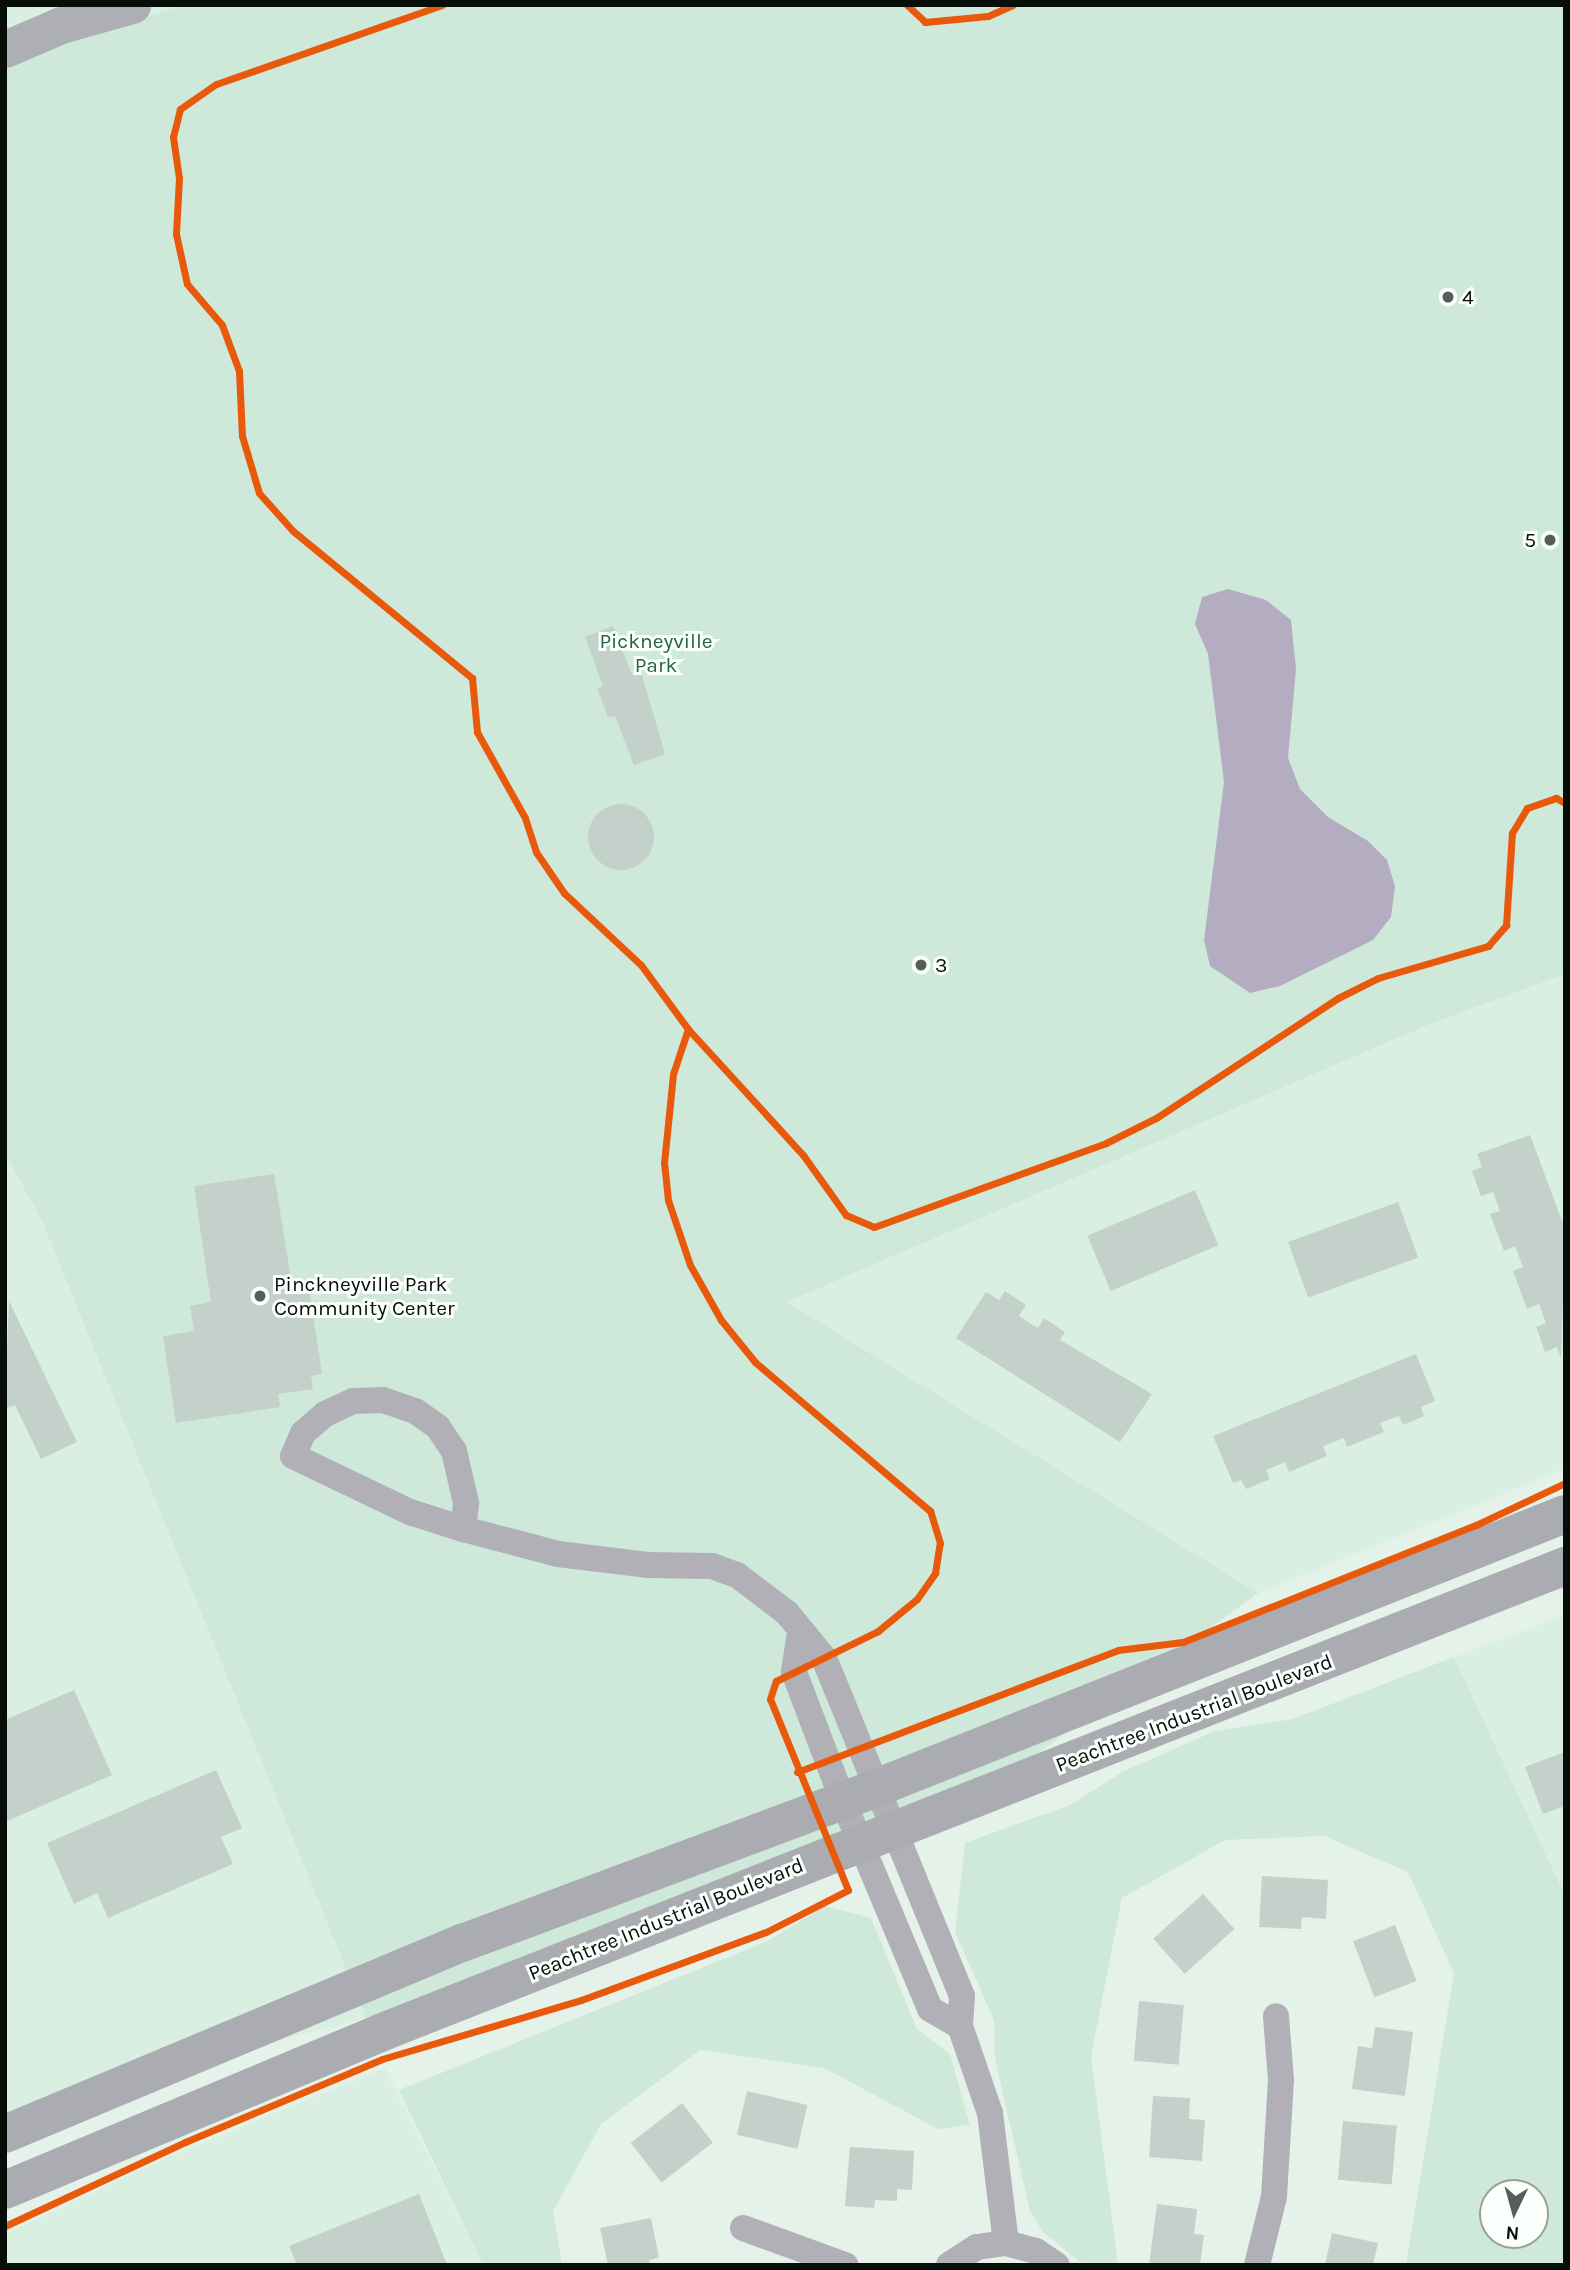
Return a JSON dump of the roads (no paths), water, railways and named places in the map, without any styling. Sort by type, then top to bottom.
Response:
[{"type":"highway","points":[[5,2134],[465,1942],[860,1795],[1565,1514]]},
{"type":"highway","name":"Peachtree Industrial Boulevard","points":[[13,2189],[287,2070],[1565,1566]]},
{"type":"street","points":[[5,49],[61,25],[132,5]]},
{"type":"street","points":[[463,1529],[466,1503],[454,1451],[438,1427],[415,1411],[383,1400],[353,1401],[325,1414],[303,1433],[293,1455],[410,1512],[463,1529],[558,1554],[646,1565],[712,1566],[759,1588],[824,1658],[860,1795],[877,1836]]},
{"type":"street","points":[[800,1633],[794,1672],[860,1795],[877,1836],[930,2009],[960,2026],[990,2113],[1006,2243]]},
{"type":"street","points":[[1257,2265],[1274,2197],[1281,2080],[1276,2016]]},
{"type":"street","points":[[743,2228],[845,2265]]},
{"type":"street","points":[[949,2265],[978,2247],[1006,2243],[1037,2251],[1056,2265]]},
{"type":"place","name":"4","points":[[1448,297]]},
{"type":"place","name":"5","points":[[1550,540]]},
{"type":"place","name":"3","points":[[921,965]]},
{"type":"place","name":"Pinckneyville Park Community Center","points":[[260,1296]]},
{"type":"park label","name":"Pickneyville Park","points":[[656,653]]}]
